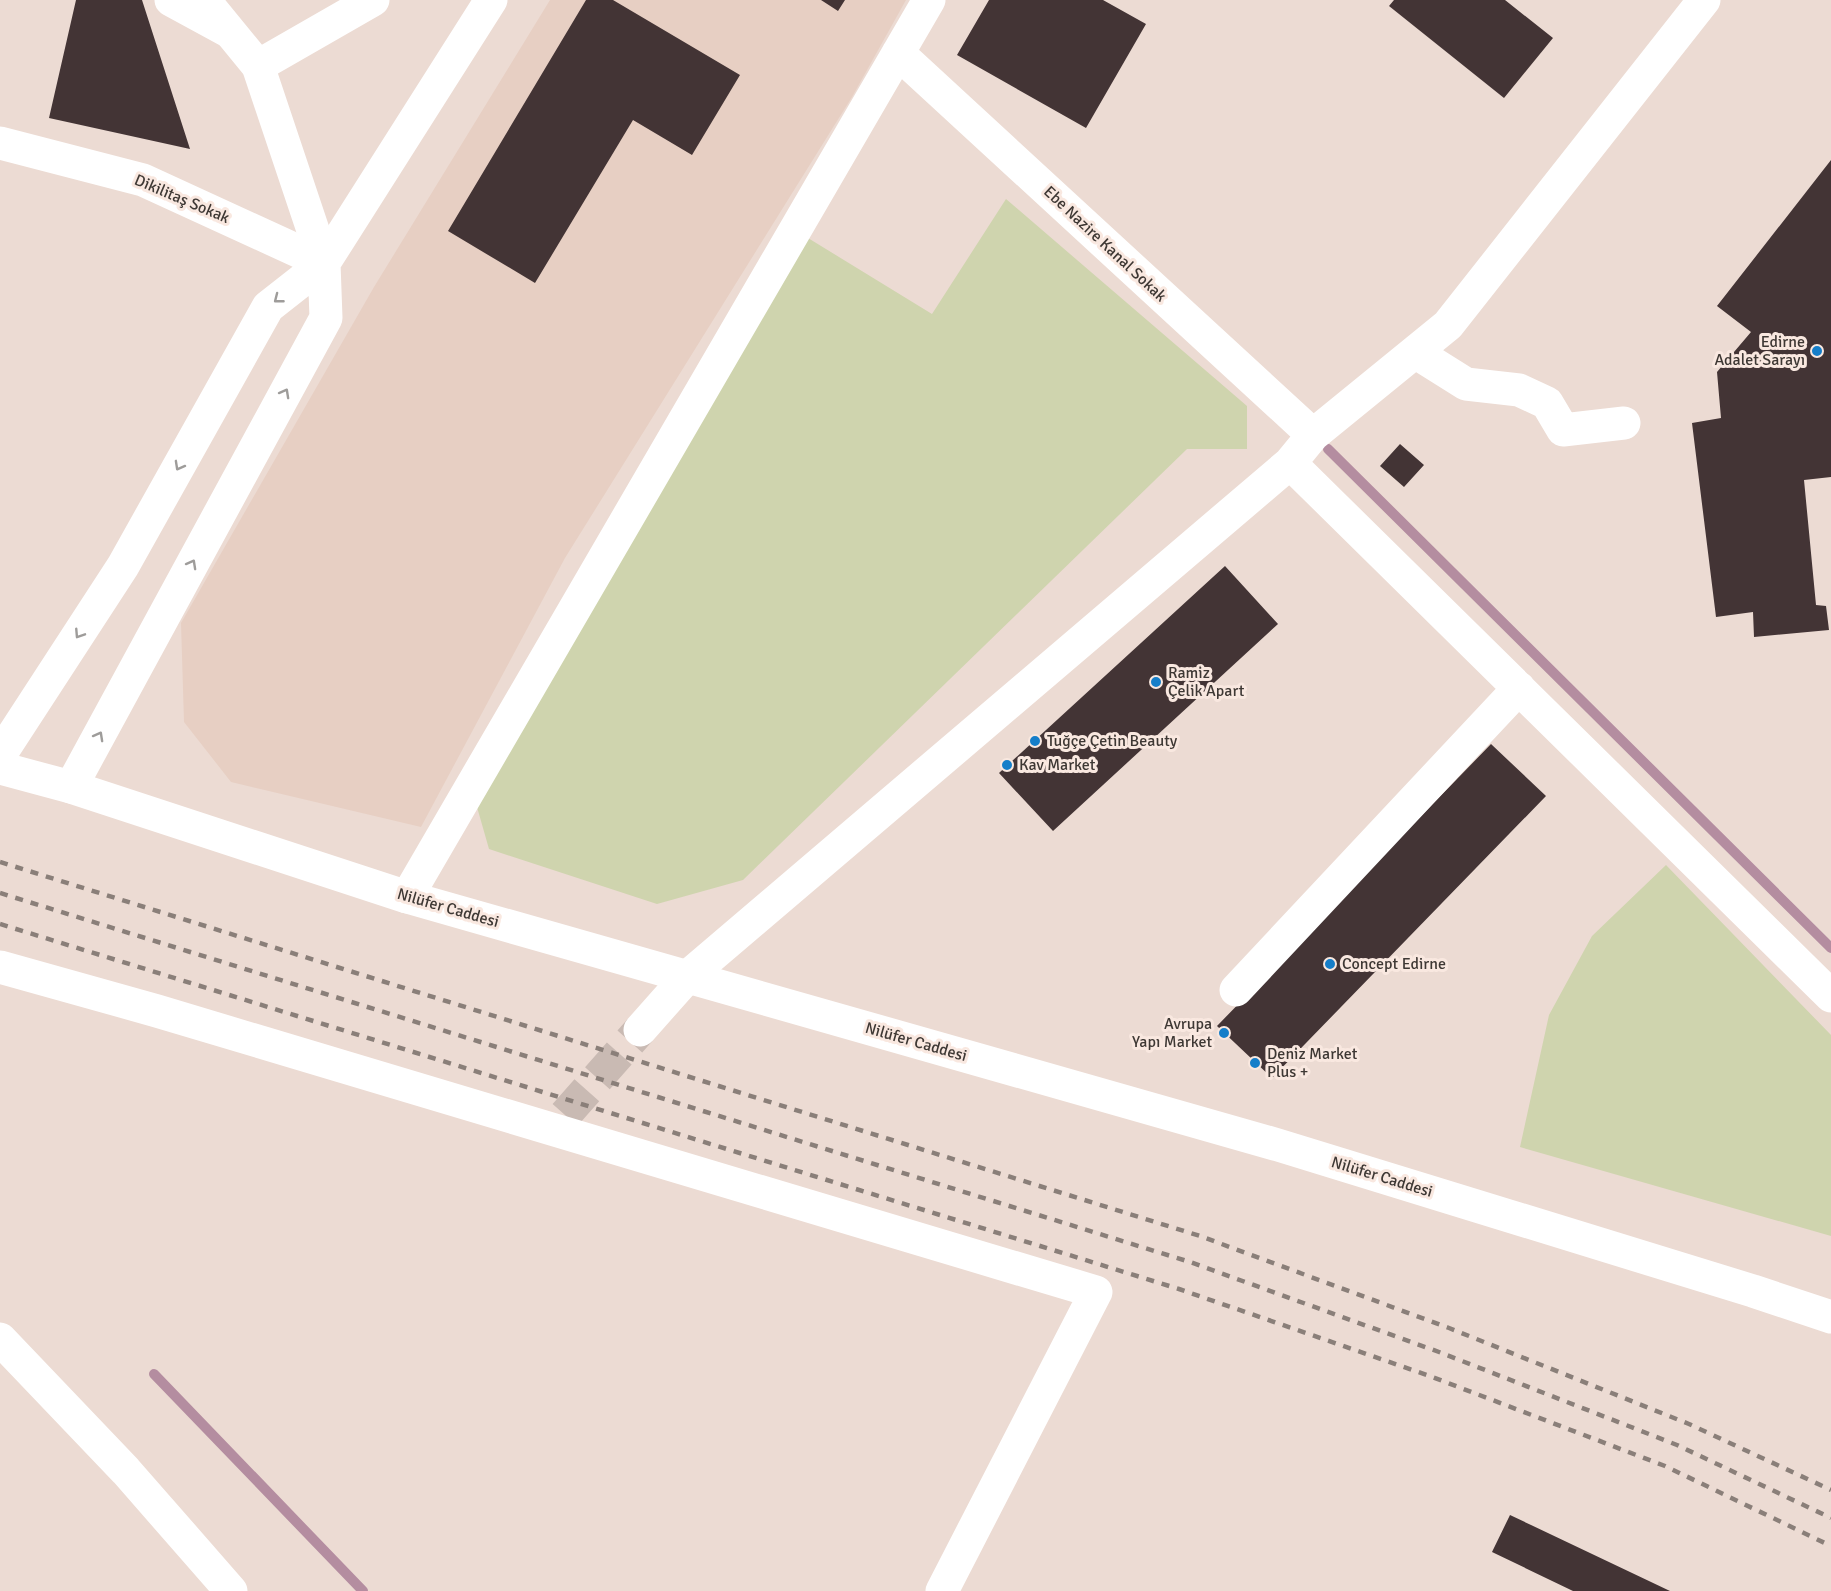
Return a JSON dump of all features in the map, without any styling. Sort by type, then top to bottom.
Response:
[{"type":"street","points":[[171,0],[230,16]]},
{"type":"street","points":[[71,787],[326,318],[324,263],[258,66],[230,16],[204,0]]},
{"type":"street","points":[[258,66],[373,0]]},
{"type":"street","points":[[0,755],[123,566],[268,307],[324,263],[491,0]]},
{"type":"street","points":[[407,897],[929,0]]},
{"type":"street","points":[[640,1030],[687,977],[1290,463],[1313,435],[1449,325],[1704,0]]},
{"type":"street","name":"Ebe Nazire Kanal Sokak","points":[[898,53],[1313,435]]},
{"type":"street","name":"Dikilitaş Sokak","points":[[0,143],[143,180],[324,263]]},
{"type":"street","points":[[1415,352],[1466,384],[1518,390],[1547,403],[1563,430],[1624,423]]},
{"type":"street","points":[[1290,463],[1831,996]]},
{"type":"street","points":[[1236,990],[1519,688]]},
{"type":"street","name":"Nilüfer Caddesi","points":[[0,768],[71,787],[407,897],[1278,1145],[1831,1317]]},
{"type":"street","points":[[0,966],[558,1122],[1096,1292],[942,1591]]},
{"type":"street","points":[[0,1339],[126,1471],[231,1591]]},
{"type":"shaded area","points":[[550,0],[906,0],[852,97],[565,558],[421,827],[231,782],[184,722],[181,623],[374,287]]},
{"type":"green space","points":[[1006,199],[1247,406],[1247,449],[1187,449],[743,880],[657,904],[489,849],[475,800],[808,238],[932,314]]},
{"type":"green space","points":[[1666,865],[1831,1035],[1831,1236],[1520,1147],[1549,1015],[1592,936]]},
{"type":"building","points":[[76,0],[142,0],[190,149],[49,118]]},
{"type":"building","points":[[586,0],[613,0],[740,75],[692,155],[633,120],[535,283],[448,231]]},
{"type":"building","points":[[821,0],[845,0],[838,11]]},
{"type":"building","points":[[989,0],[1103,0],[1146,24],[1086,128],[957,55]]},
{"type":"building","points":[[1394,0],[1505,0],[1553,38],[1504,98],[1389,6]]},
{"type":"building","points":[[1831,160],[1831,477],[1804,480],[1816,605],[1826,606],[1829,630],[1754,637],[1753,612],[1716,617],[1692,423],[1721,418],[1717,372],[1751,332],[1717,306]]},
{"type":"building","points":[[1400,444],[1424,465],[1404,487],[1380,466]]},
{"type":"building","name":"Ramiz Çelik Apart","points":[[1225,566],[1278,624],[1053,831],[999,773]]},
{"type":"building","name":"Concept Edirne","points":[[1491,744],[1546,796],[1272,1078],[1217,1026]]},
{"type":"building","points":[[1510,1515],[1670,1591],[1573,1591],[1492,1552]]},
{"type":"waterway","points":[[1328,449],[1831,948]]},
{"type":"waterway","points":[[154,1374],[363,1591]]},
{"type":"tunnel","points":[[565,1115],[640,1030]]},
{"type":"railway","points":[[0,862],[1200,1236],[1449,1328],[1689,1424],[1831,1490]]},
{"type":"railway","points":[[0,893],[1190,1262],[1439,1352],[1677,1445],[1831,1518]]},
{"type":"railway","points":[[0,924],[1179,1289],[1427,1375],[1665,1466],[1831,1546]]},
{"type":"place","name":"Edirne Adalet Sarayı","points":[[1817,351]]},
{"type":"place","name":"Ramiz Çelik Apart","points":[[1156,682]]},
{"type":"place","name":"Tuğçe Çetin Beauty","points":[[1035,741]]},
{"type":"place","name":"Kav Market","points":[[1007,765]]},
{"type":"place","name":"Concept Edirne","points":[[1330,964]]},
{"type":"place","name":"Avrupa Yapı Market","points":[[1224,1033]]},
{"type":"place","name":"Deniz Market Plus +","points":[[1255,1063]]}]
